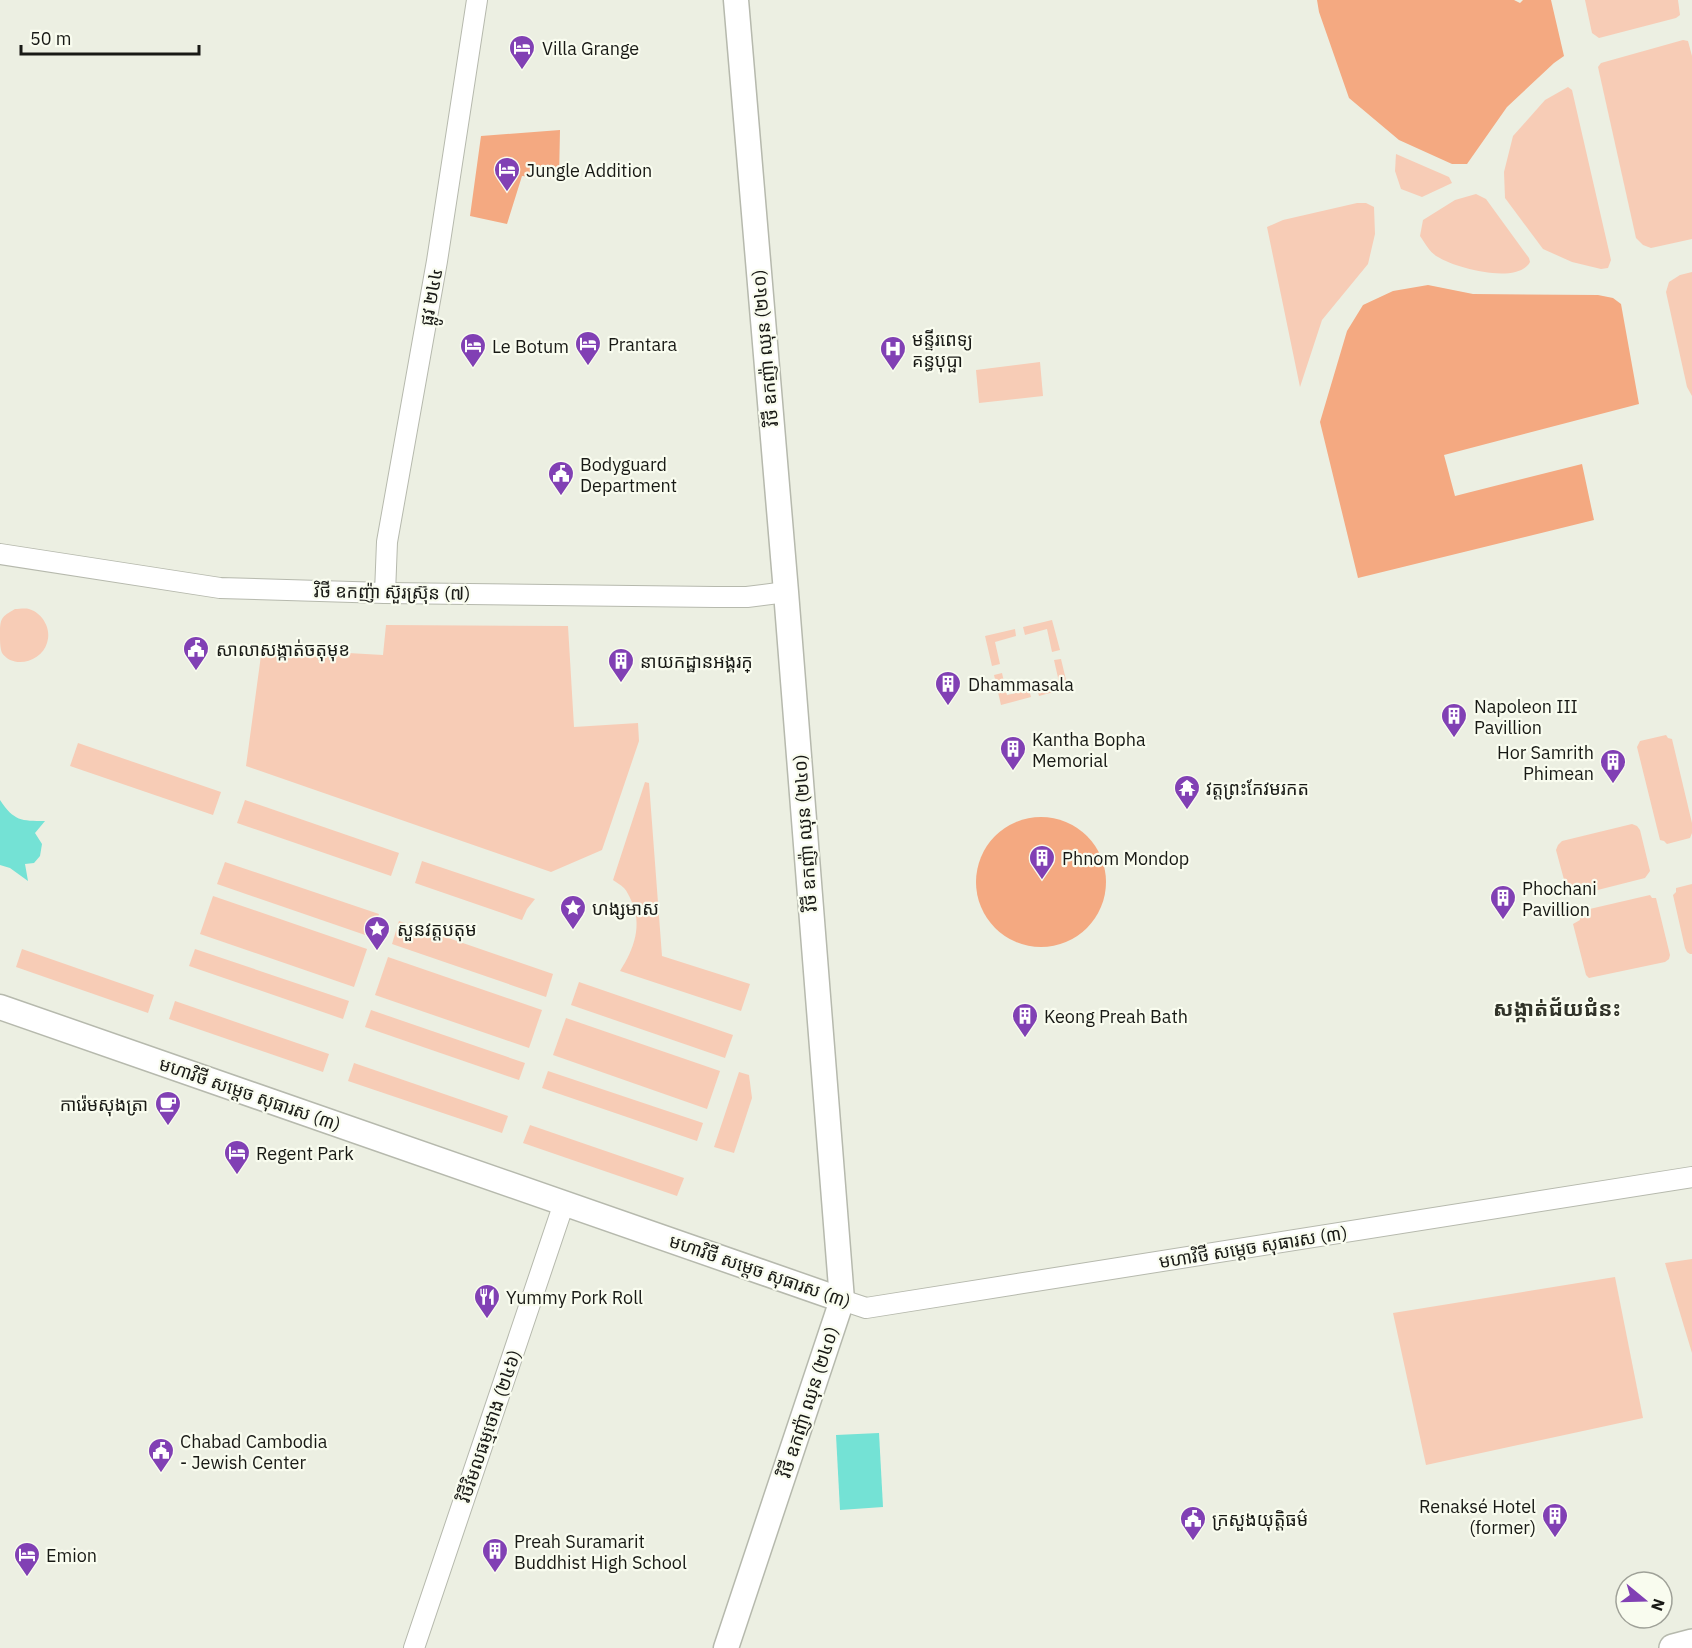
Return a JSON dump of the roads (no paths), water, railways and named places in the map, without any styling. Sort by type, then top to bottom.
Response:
[{"type":"main road","points":[[1673,1648],[1692,1643]]},
{"type":"street","name":"ផ្លូវ ២៤៤","points":[[385,593],[387,542],[437,261],[477,0]]},
{"type":"street","name":"វិថី ឧកញ៉ា ឈុន (២៤០)","points":[[726,1648],[842,1300],[736,0]]},
{"type":"street","name":"វិថី ឧកញ៉ា ស៊ួរស៊្រុន (៧)","points":[[0,554],[220,588],[385,593],[747,597],[786,592]]},
{"type":"street","name":"មហាវិថី សម្តេច សុធារស (៣)","points":[[0,1007],[866,1308],[1692,1177]]},
{"type":"street","name":"វិថីវិមលធម្មថោង (២៤៦)","points":[[414,1648],[564,1203]]},
{"type":"water","points":[[0,800],[14,816],[30,821],[45,821],[35,833],[42,844],[40,856],[34,863],[25,864],[28,881],[10,868],[0,865]]},
{"type":"water","points":[[879,1433],[883,1507],[840,1510],[836,1435]]},
{"type":"place","name":"Villa Grange","points":[[522,71]]},
{"type":"place","name":"Jungle Addition","points":[[507,193]]},
{"type":"place","name":"Prantara","points":[[588,367]]},
{"type":"place","name":"Le Botum","points":[[473,369]]},
{"type":"place","name":"មន្ទីរពេទ្យ គន្ធបុប្ផា","points":[[893,372]]},
{"type":"place","name":"Bodyguard Department","points":[[561,497]]},
{"type":"place","name":"សាលាសង្កាត់ចតុមុខ","points":[[196,672]]},
{"type":"place","name":"នាយកដ្ឋានអង្គរក្","points":[[621,684]]},
{"type":"place","name":"Dhammasala","points":[[948,707]]},
{"type":"place","name":"Napoleon III Pavillion","points":[[1454,739]]},
{"type":"place","name":"Kantha Bopha Memorial","points":[[1013,772]]},
{"type":"place","name":"Hor Samrith Phimean","points":[[1613,785]]},
{"type":"place","name":"វត្តព្រះកែវមរកត","points":[[1187,811]]},
{"type":"place","name":"Phnom Mondop","points":[[1042,881]]},
{"type":"place","name":"Phochani Pavillion","points":[[1503,921]]},
{"type":"place","name":"ហង្សមាស","points":[[573,931]]},
{"type":"place","name":"សួនវត្តបតុម","points":[[377,952]]},
{"type":"place","name":"Keong Preah Bath","points":[[1025,1039]]},
{"type":"place","name":"ការ៉េមសុងត្រា","points":[[168,1127]]},
{"type":"place","name":"Regent Park","points":[[237,1176]]},
{"type":"place","name":"Yummy Pork Roll","points":[[487,1320]]},
{"type":"place","name":"Chabad Cambodia - Jewish Center","points":[[161,1474]]},
{"type":"place","name":"Renaksé Hotel (former)","points":[[1555,1539]]},
{"type":"place","name":"ក្រសួងយុត្ដិធម៌","points":[[1193,1542]]},
{"type":"place","name":"Preah Suramarit Buddhist High School","points":[[495,1574]]},
{"type":"place","name":"Emion","points":[[27,1578]]},
{"type":"district","name":"សង្កាត់ជ័យជំនះ","points":[[1557,1008]]}]
